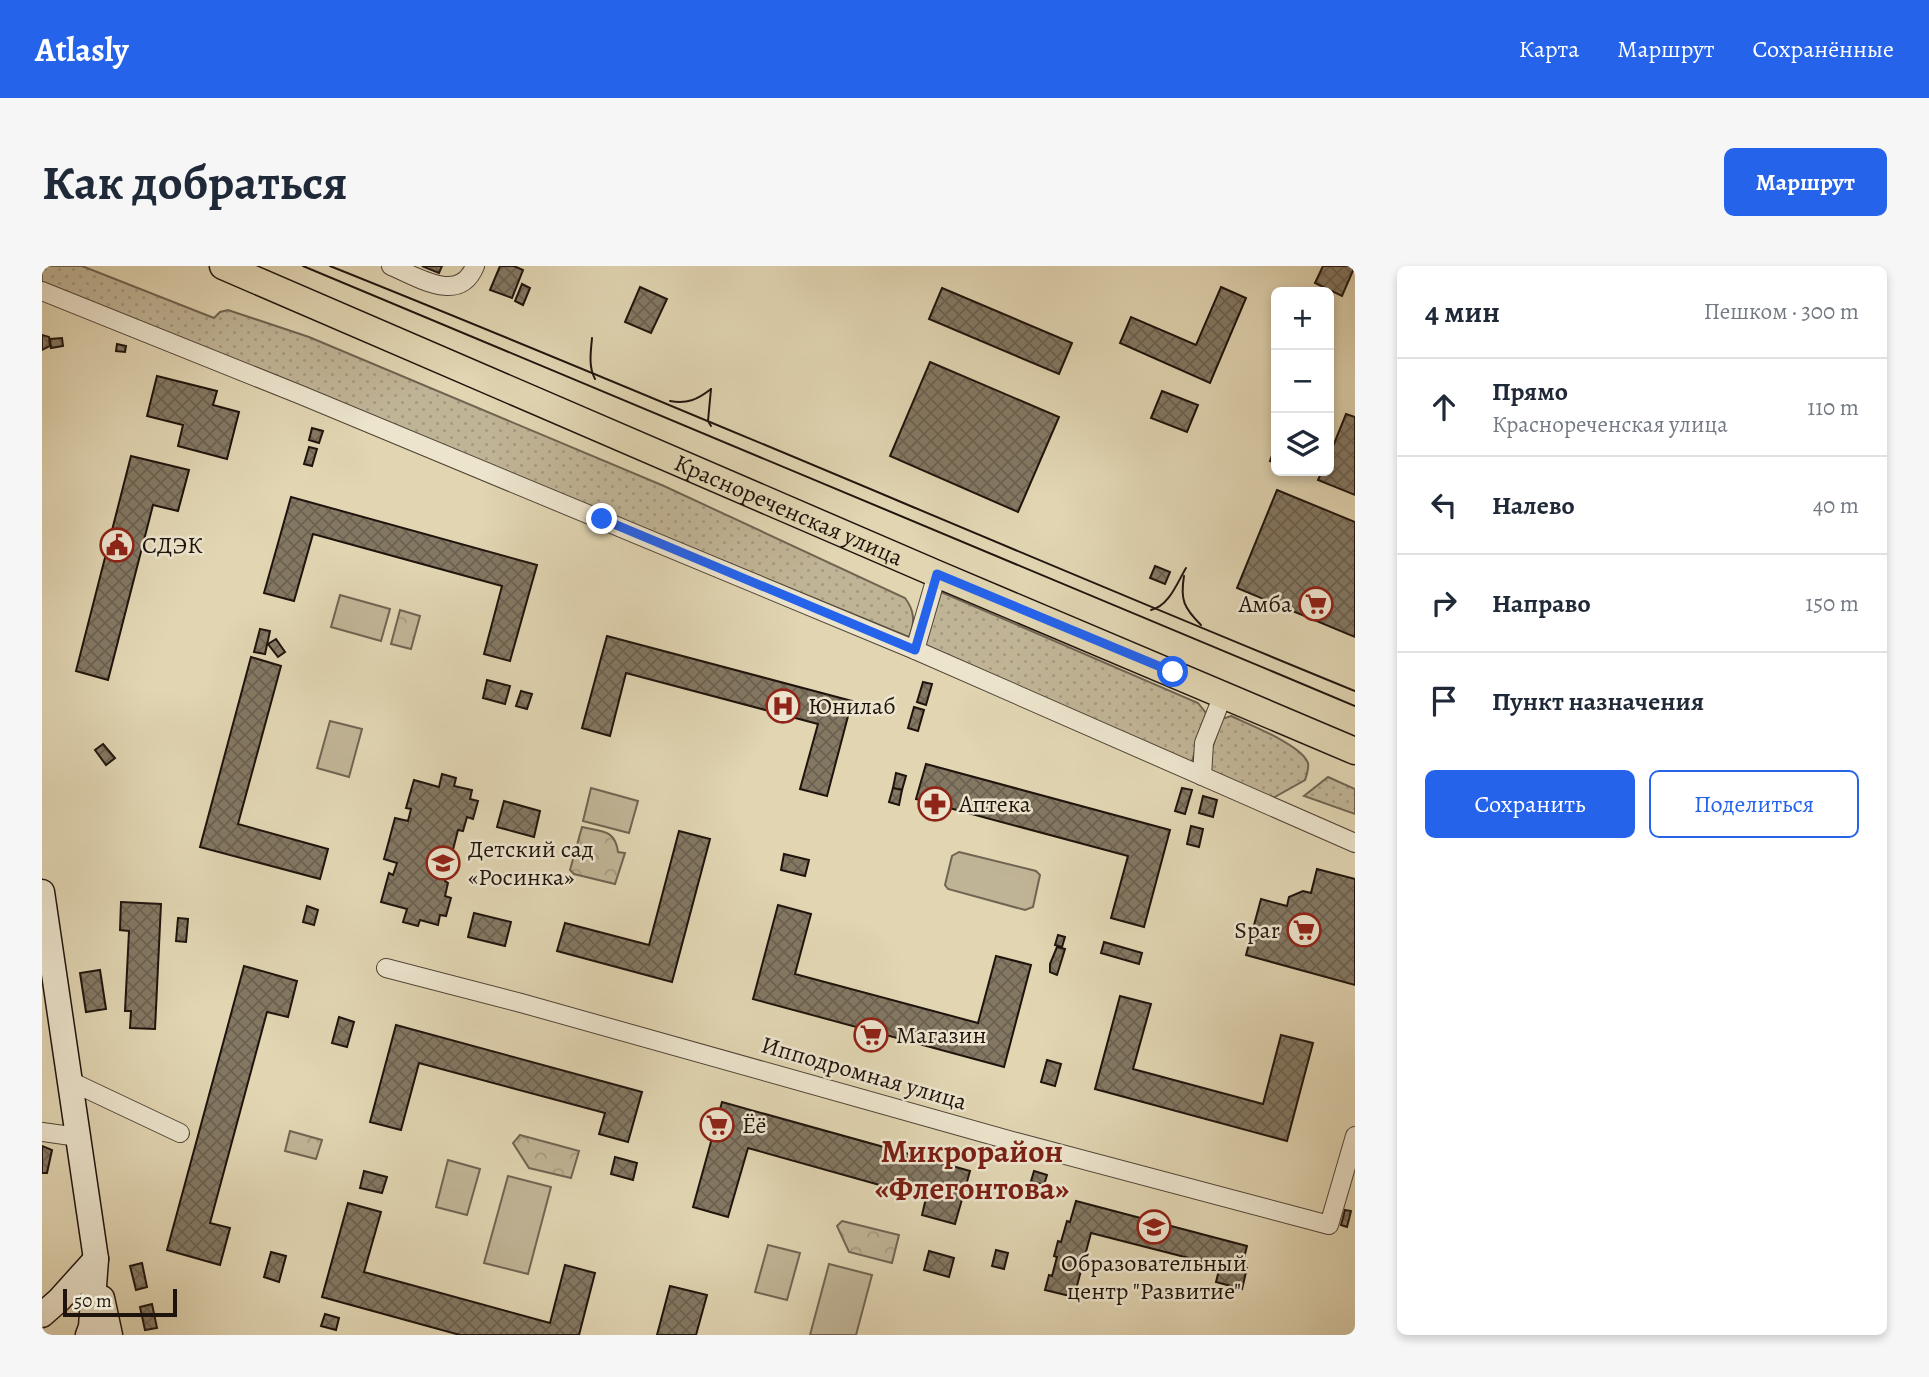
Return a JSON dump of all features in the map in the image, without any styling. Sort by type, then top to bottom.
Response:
[{"type":"main road","name":"Краснореченская улица","points":[[223,266],[1355,751]]},
{"type":"street","points":[[391,266],[441,287],[457,285],[470,278],[475,266]]},
{"type":"street","points":[[42,290],[915,650],[1355,843]]},
{"type":"street","points":[[915,650],[937,574]]},
{"type":"street","points":[[1202,776],[1204,743],[1223,695]]},
{"type":"street","points":[[43,905],[106,1324],[110,1335]]},
{"type":"street","name":"Ипподромная улица","points":[[386,968],[1016,1142],[1329,1225],[1355,1136]]},
{"type":"street","points":[[70,1081],[180,1133]]},
{"type":"street","points":[[42,1132],[78,1137]]},
{"type":"street","points":[[42,1315],[96,1259]]},
{"type":"street","points":[[88,1335],[91,1327],[96,1259]]},
{"type":"green space","points":[[42,266],[82,266],[214,318],[220,312],[228,310],[309,337],[664,486],[905,598],[913,617],[909,637],[42,282]]},
{"type":"green space","points":[[941,592],[1198,703],[1206,713],[1191,765],[925,645]]},
{"type":"green space","points":[[340,595],[390,609],[381,641],[331,627]]},
{"type":"green space","points":[[400,610],[420,616],[411,649],[391,644]]},
{"type":"green space","points":[[1231,716],[1296,749],[1308,763],[1305,780],[1273,798],[1210,775],[1206,767],[1222,719]]},
{"type":"green space","points":[[330,721],[362,729],[349,777],[317,768]]},
{"type":"green space","points":[[1328,777],[1355,789],[1355,814],[1304,796]]},
{"type":"green space","points":[[591,788],[638,801],[629,833],[583,821]]},
{"type":"green space","points":[[582,827],[611,835],[618,852],[625,853],[615,884],[574,874],[570,870]]},
{"type":"green space","points":[[959,852],[1036,871],[1040,875],[1033,907],[1025,910],[948,889],[945,885],[952,856]]},
{"type":"green space","points":[[290,1131],[322,1140],[316,1159],[285,1151]]},
{"type":"green space","points":[[520,1135],[579,1151],[571,1178],[529,1168],[513,1143]]},
{"type":"green space","points":[[448,1160],[480,1169],[467,1215],[436,1207]]},
{"type":"green space","points":[[508,1176],[551,1187],[528,1274],[484,1263]]},
{"type":"green space","points":[[842,1221],[899,1235],[892,1263],[849,1252],[837,1226]]},
{"type":"green space","points":[[768,1245],[800,1253],[787,1300],[755,1292]]},
{"type":"green space","points":[[829,1264],[872,1275],[856,1335],[810,1335]]},
{"type":"building","points":[[422,266],[442,266],[439,273]]},
{"type":"building","points":[[500,266],[514,266],[523,270],[512,298],[490,290]]},
{"type":"building","points":[[1323,266],[1355,266],[1342,296],[1334,292],[1334,287],[1323,287],[1315,283]]},
{"type":"building","points":[[522,284],[530,288],[523,305],[515,301]]},
{"type":"building","points":[[640,287],[667,299],[651,333],[625,322]]},
{"type":"building","points":[[1221,287],[1246,298],[1210,383],[1120,343],[1131,317],[1196,345]]},
{"type":"building","points":[[942,288],[1072,343],[1059,374],[929,319]]},
{"type":"building","points":[[42,335],[49,337],[50,346],[42,350]]},
{"type":"building","points":[[62,338],[63,346],[51,348],[50,339]]},
{"type":"building","points":[[117,344],[126,346],[125,352],[116,351]]},
{"type":"building","points":[[930,362],[1059,417],[1018,512],[890,456]]},
{"type":"building","points":[[157,376],[217,391],[213,405],[239,412],[227,459],[178,446],[183,425],[147,416]]},
{"type":"building","points":[[1162,391],[1198,405],[1187,432],[1151,418]]},
{"type":"building","points":[[1346,414],[1355,417],[1355,495],[1318,480],[1320,476],[1334,476],[1334,444]]},
{"type":"building","points":[[312,428],[323,431],[319,443],[309,440]]},
{"type":"building","points":[[309,447],[317,449],[312,466],[304,464]]},
{"type":"building","points":[[131,456],[189,470],[178,511],[153,505],[108,680],[76,671]]},
{"type":"building","points":[[1277,490],[1355,522],[1355,637],[1237,588]]},
{"type":"building","points":[[291,497],[537,565],[510,661],[484,654],[502,586],[313,534],[294,601],[264,593]]},
{"type":"building","points":[[1155,566],[1170,572],[1165,584],[1150,578]]},
{"type":"building","points":[[260,629],[270,631],[265,654],[254,652]]},
{"type":"building","points":[[607,636],[852,701],[827,796],[800,789],[818,724],[626,673],[610,736],[582,728]]},
{"type":"building","points":[[276,639],[285,652],[278,657],[268,644]]},
{"type":"building","points":[[251,657],[281,666],[238,824],[328,849],[320,879],[200,847]]},
{"type":"building","points":[[487,680],[510,686],[505,704],[483,698]]},
{"type":"building","points":[[923,682],[932,684],[926,705],[917,702]]},
{"type":"building","points":[[521,691],[532,694],[527,709],[516,706]]},
{"type":"building","points":[[914,707],[924,710],[918,731],[908,728]]},
{"type":"building","points":[[103,744],[115,758],[106,765],[95,750]]},
{"type":"building","points":[[926,764],[1170,830],[1144,927],[1111,918],[1128,856],[916,799]]},
{"type":"building","points":[[896,773],[906,776],[902,790],[893,788]]},
{"type":"building","points":[[442,774],[456,778],[454,786],[472,790],[470,799],[478,801],[473,819],[467,817],[463,831],[458,830],[445,881],[448,883],[445,896],[451,898],[446,916],[440,915],[438,925],[420,920],[418,926],[403,922],[407,909],[381,902],[389,873],[393,875],[397,863],[384,859],[395,818],[408,821],[411,809],[406,808],[414,780],[439,787]]},
{"type":"building","points":[[893,788],[902,790],[899,805],[889,802]]},
{"type":"building","points":[[1182,788],[1192,790],[1185,814],[1175,811]]},
{"type":"building","points":[[1203,796],[1217,800],[1213,817],[1199,813]]},
{"type":"building","points":[[504,801],[540,811],[534,837],[497,827]]},
{"type":"building","points":[[1191,826],[1203,829],[1199,847],[1187,844]]},
{"type":"building","points":[[679,831],[710,839],[672,982],[557,951],[565,923],[649,945]]},
{"type":"building","points":[[784,854],[809,860],[805,876],[781,870]]},
{"type":"building","name":"Spar","points":[[1317,869],[1355,879],[1355,985],[1246,955],[1261,899],[1287,906],[1289,897],[1303,891],[1311,893]]},
{"type":"building","points":[[121,902],[161,904],[155,1029],[130,1028],[131,1011],[125,1011],[129,931],[120,930]]},
{"type":"building","points":[[778,905],[811,914],[795,974],[978,1023],[996,956],[1031,965],[1004,1067],[753,999]]},
{"type":"building","points":[[307,906],[318,910],[314,925],[303,922]]},
{"type":"building","points":[[474,913],[511,922],[505,946],[468,937]]},
{"type":"building","points":[[178,918],[188,919],[186,942],[176,941]]},
{"type":"building","points":[[1058,935],[1065,937],[1062,947],[1055,945]]},
{"type":"building","points":[[1104,942],[1142,953],[1139,964],[1101,953]]},
{"type":"building","points":[[1057,947],[1065,949],[1057,975],[1050,972],[1050,964]]},
{"type":"building","points":[[244,966],[297,981],[288,1017],[267,1012],[210,1223],[230,1228],[220,1265],[167,1250]]},
{"type":"building","points":[[100,970],[106,1009],[86,1012],[80,973]]},
{"type":"building","points":[[1120,996],[1151,1004],[1133,1069],[1263,1104],[1281,1035],[1313,1043],[1287,1141],[1095,1089]]},
{"type":"building","points":[[339,1017],[354,1022],[347,1047],[332,1043]]},
{"type":"building","points":[[396,1025],[642,1092],[628,1142],[599,1134],[605,1113],[419,1063],[401,1130],[370,1122]]},
{"type":"building","points":[[1047,1060],[1061,1064],[1055,1086],[1041,1082]]},
{"type":"building","points":[[722,1102],[970,1171],[955,1224],[922,1215],[926,1198],[748,1148],[728,1217],[693,1207]]},
{"type":"building","points":[[42,1146],[52,1150],[47,1173],[42,1173]]},
{"type":"building","points":[[615,1157],[637,1163],[633,1180],[611,1174]]},
{"type":"building","points":[[364,1171],[387,1177],[382,1193],[360,1188]]},
{"type":"building","points":[[1034,1171],[1047,1175],[1044,1185],[1031,1181]]},
{"type":"building","points":[[1076,1201],[1247,1246],[1242,1266],[1247,1268],[1242,1289],[1216,1282],[1220,1266],[1091,1233],[1074,1297],[1045,1290],[1049,1275],[1052,1276],[1058,1241],[1061,1242],[1067,1221],[1070,1222]]},
{"type":"building","points":[[348,1203],[381,1212],[364,1272],[550,1323],[565,1265],[595,1273],[579,1335],[460,1335],[322,1297]]},
{"type":"building","points":[[1345,1210],[1351,1211],[1347,1227],[1341,1225]]},
{"type":"building","points":[[996,1250],[1008,1253],[1004,1269],[992,1266]]},
{"type":"building","points":[[929,1251],[954,1258],[949,1277],[924,1270]]},
{"type":"building","points":[[271,1252],[286,1256],[279,1282],[264,1277]]},
{"type":"building","points":[[142,1263],[147,1287],[136,1290],[130,1266]]},
{"type":"building","points":[[670,1286],[707,1295],[696,1335],[657,1335]]},
{"type":"building","points":[[152,1304],[157,1328],[145,1330],[140,1307]]},
{"type":"building","points":[[325,1314],[339,1318],[336,1330],[321,1326]]},
{"type":"tram line","points":[[303,266],[1355,706]]},
{"type":"tram line","points":[[330,266],[1355,691]]},
{"type":"tram line","points":[[592,338],[591,364],[595,379]]},
{"type":"tram line","points":[[711,389],[708,421],[711,426]]},
{"type":"tram line","points":[[670,401],[692,400],[711,389]]},
{"type":"tram line","points":[[1151,610],[1168,599],[1186,568]]},
{"type":"tram line","points":[[1184,576],[1185,603],[1201,625]]},
{"type":"place","name":"СДЭК","points":[[117,545]]},
{"type":"place","name":"Амба","points":[[1316,604]]},
{"type":"place","name":"Юнилаб","points":[[783,706]]},
{"type":"place","name":"Аптека","points":[[935,804]]},
{"type":"place","name":"Детский сад «Росинка»","points":[[443,863]]},
{"type":"place","name":"Spar","points":[[1304,930]]},
{"type":"place","name":"Магазин","points":[[871,1035]]},
{"type":"place","name":"Ёё","points":[[717,1125]]},
{"type":"place","name":"Образовательный центр \"Развитие\"","points":[[1154,1227]]},
{"type":"district","name":"Микрорайон «Флегонтова»","points":[[972,1170]]},
{"type":"route","points":[[602,519],[915,650],[937,574],[1173,672]]}]
